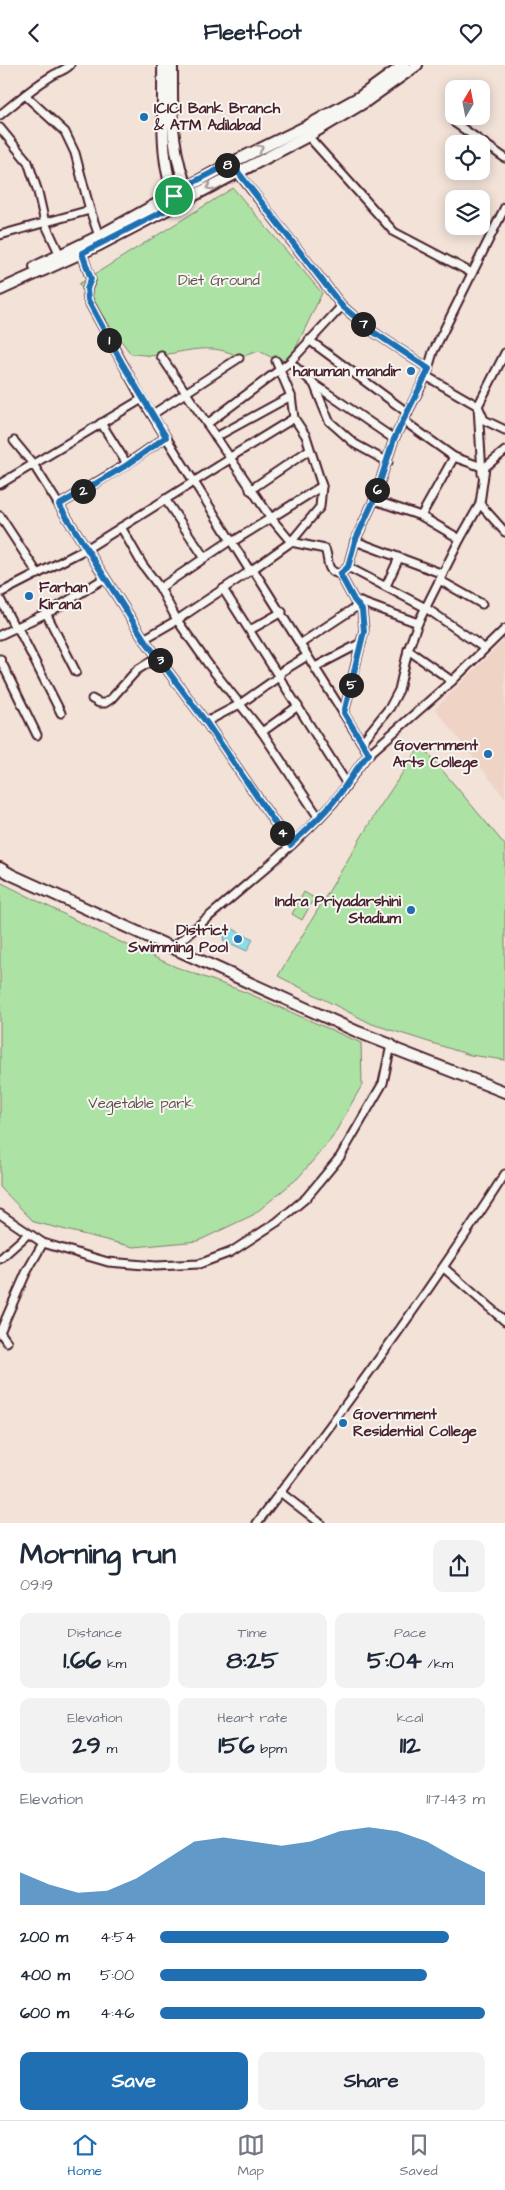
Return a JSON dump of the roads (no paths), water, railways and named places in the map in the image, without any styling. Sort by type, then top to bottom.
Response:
[{"type":"main road","points":[[163,65],[165,155],[177,199]]},
{"type":"main road","points":[[172,65],[172,135],[190,197]]},
{"type":"main road","points":[[0,290],[82,253],[177,199],[186,186],[305,127],[361,96],[404,65]]},
{"type":"main road","points":[[0,283],[177,199],[190,197],[238,173],[308,136],[365,102],[417,65]]},
{"type":"main road","points":[[0,868],[358,1033],[503,1090]]},
{"type":"street","points":[[0,115],[25,95],[52,76],[63,72],[70,65]]},
{"type":"street","points":[[25,95],[65,132],[75,153],[90,211],[99,236]]},
{"type":"street","points":[[458,125],[505,158]]},
{"type":"street","points":[[0,128],[28,162],[38,192],[45,223],[60,255]]},
{"type":"street","points":[[308,136],[394,232],[472,273]]},
{"type":"street","points":[[231,163],[342,306],[369,329],[478,406],[484,420],[505,430]]},
{"type":"street","points":[[340,574],[348,567],[355,541],[374,500],[394,439],[428,372],[433,352],[505,207]]},
{"type":"street","points":[[0,235],[90,211]]},
{"type":"street","points":[[82,253],[91,279],[87,289],[88,300],[142,399],[232,541],[282,612],[307,656],[369,754]]},
{"type":"street","points":[[208,424],[290,362],[342,306]]},
{"type":"street","points":[[309,340],[408,413]]},
{"type":"street","points":[[505,353],[478,406],[482,467],[480,504],[505,532]]},
{"type":"street","points":[[161,356],[208,424],[250,490],[271,518],[291,542],[325,549],[327,565],[335,573],[340,574],[362,610],[364,631],[344,713]]},
{"type":"street","points":[[153,414],[239,358]]},
{"type":"street","points":[[144,639],[177,620],[291,542],[320,507],[322,486],[306,436],[294,418],[291,396],[278,370],[276,361]]},
{"type":"street","points":[[290,362],[314,384],[394,439]]},
{"type":"street","points":[[314,384],[329,421],[355,444],[388,462]]},
{"type":"street","points":[[216,437],[291,396]]},
{"type":"street","points":[[0,484],[142,399]]},
{"type":"street","points":[[0,593],[88,548],[294,418]]},
{"type":"street","points":[[404,421],[454,457],[482,467]]},
{"type":"street","points":[[101,423],[127,465]]},
{"type":"street","points":[[59,505],[127,465],[166,437]]},
{"type":"street","points":[[14,441],[33,464],[144,639],[206,722],[290,845]]},
{"type":"street","points":[[250,490],[309,450]]},
{"type":"street","points":[[362,742],[390,707],[398,690],[408,650],[418,623],[460,539],[480,504],[485,467],[505,451]]},
{"type":"street","points":[[420,516],[454,457]]},
{"type":"street","points":[[160,588],[204,557],[322,486]]},
{"type":"street","points":[[165,499],[204,557]]},
{"type":"street","points":[[374,500],[420,516],[460,539]]},
{"type":"street","points":[[0,516],[38,574]]},
{"type":"street","points":[[122,527],[142,564],[160,588],[177,620],[208,664],[262,732],[319,818]]},
{"type":"street","points":[[355,541],[442,576]]},
{"type":"street","points":[[386,586],[399,558]]},
{"type":"street","points":[[348,567],[426,608],[484,649]]},
{"type":"street","points":[[442,576],[441,581],[482,604]]},
{"type":"street","points":[[0,635],[46,613],[105,578]]},
{"type":"street","points":[[223,589],[348,784]]},
{"type":"street","points":[[0,599],[62,713]]},
{"type":"street","points":[[356,603],[418,623]]},
{"type":"street","points":[[300,644],[356,603]]},
{"type":"street","points":[[250,630],[282,612]]},
{"type":"street","points":[[46,613],[76,672]]},
{"type":"street","points":[[172,948],[319,818],[348,784],[358,765],[452,681],[505,629]]},
{"type":"street","points":[[315,667],[361,643]]},
{"type":"street","points":[[408,650],[452,681]]},
{"type":"street","points":[[206,722],[240,704],[280,676],[281,672],[307,656]]},
{"type":"street","points":[[92,699],[99,703],[105,703],[111,699],[137,670],[158,657]]},
{"type":"street","points":[[0,659],[36,735]]},
{"type":"street","points":[[262,732],[298,706]]},
{"type":"street","points":[[0,1214],[43,1243],[108,1262],[156,1266],[200,1265],[231,1252],[284,1216],[306,1198],[340,1157],[383,1083],[391,1045]]},
{"type":"street","points":[[257,1523],[444,1268],[505,1175]]},
{"type":"street","points":[[0,1259],[28,1234]]},
{"type":"street","points":[[8,1342],[0,1332],[26,1273],[43,1243]]},
{"type":"street","points":[[444,1268],[505,1321]]},
{"type":"street","points":[[280,1493],[320,1523]]},
{"type":"water","name":"District Swimming Pool","points":[[229,927],[253,939],[247,951],[223,940]]},
{"type":"place","name":"ICICI Bank Branch & ATM Adilabad","points":[[144,117]]},
{"type":"place","name":"hanuman mandir","points":[[411,371]]},
{"type":"place","name":"Farhan Kirana","points":[[29,596]]},
{"type":"place","name":"Government Arts College","points":[[488,754]]},
{"type":"place","name":"Indra Priyadarshini Stadium","points":[[411,910]]},
{"type":"place","name":"District Swimming Pool","points":[[238,939]]},
{"type":"place","name":"Government Residential College","points":[[343,1423]]},
{"type":"park label","name":"Diet Ground","points":[[219,280]]},
{"type":"park label","name":"Vegetable park","points":[[141,1103]]}]
